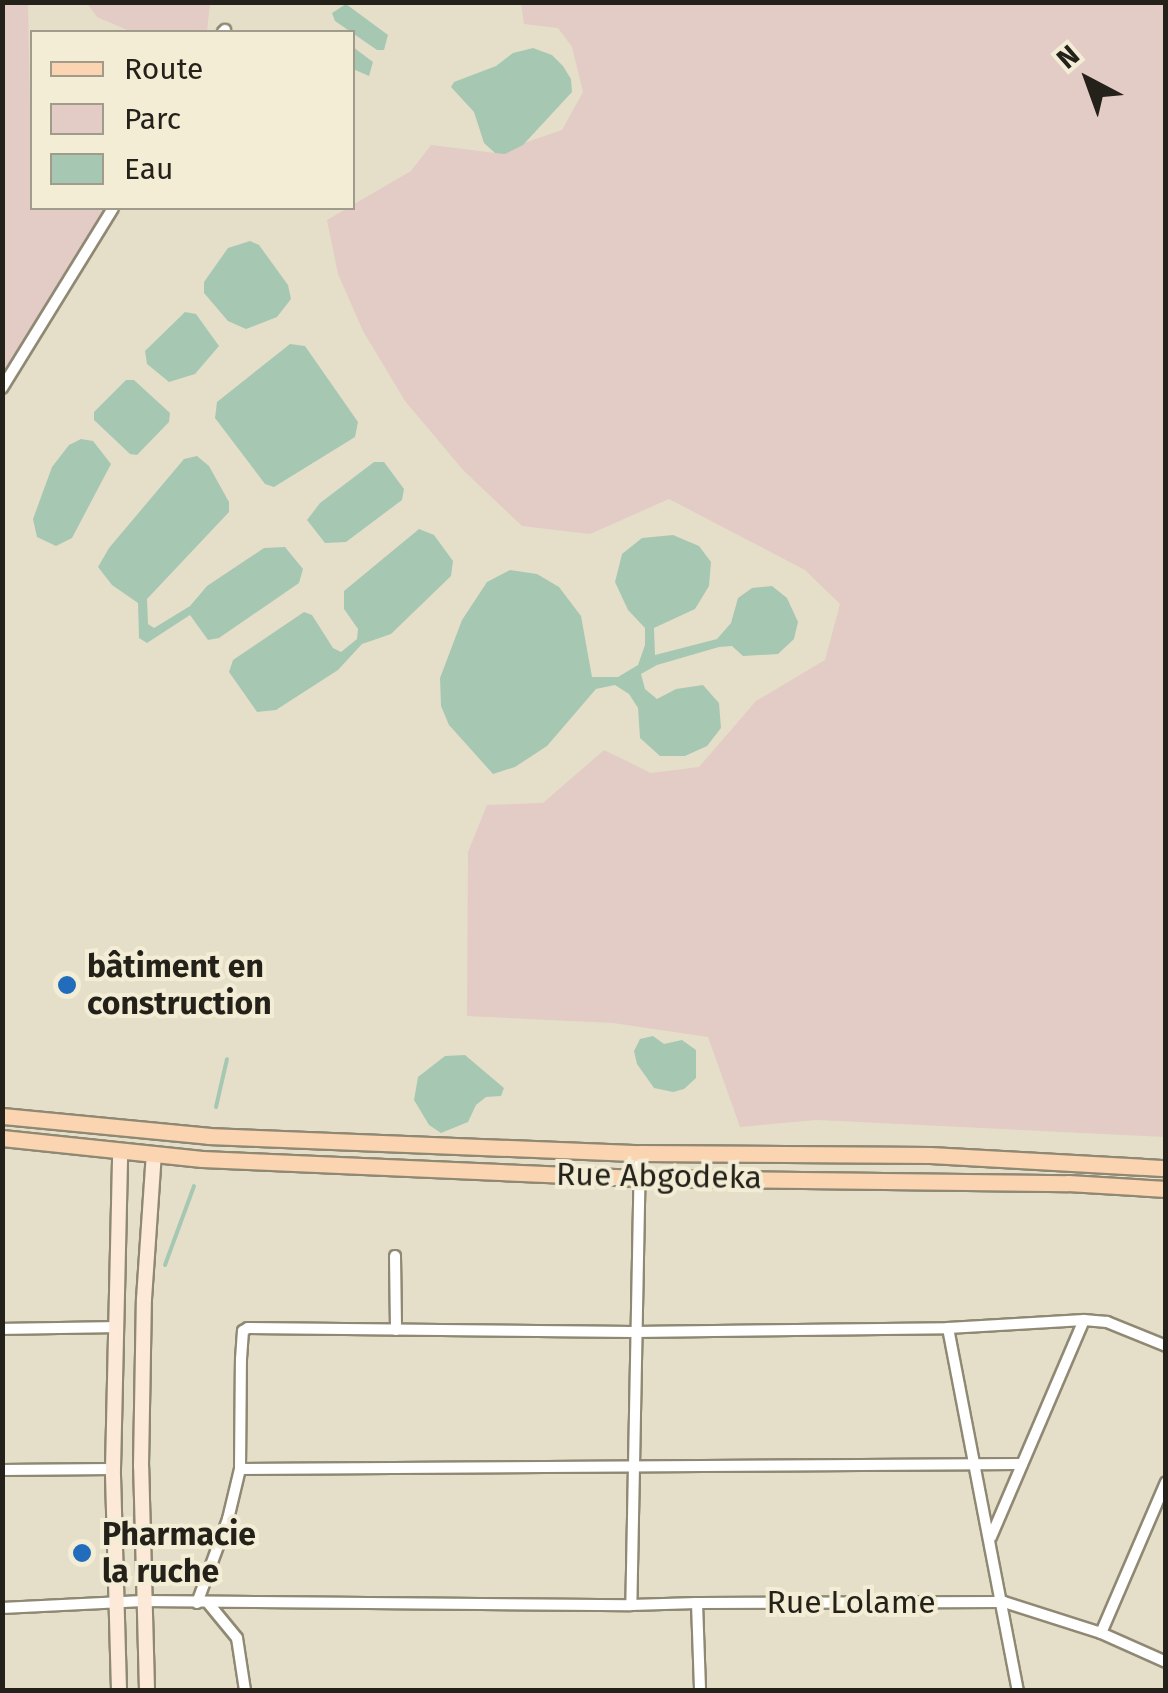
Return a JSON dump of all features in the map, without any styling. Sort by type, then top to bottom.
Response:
[{"type":"main road","name":"Rue Abgodeka","points":[[2,1116],[156,1132],[640,1152],[930,1156],[1166,1168]]},
{"type":"main road","name":"Rue Abgodeka","points":[[2,1138],[120,1152],[639,1178],[1068,1183],[1166,1189]]},
{"type":"main road","points":[[119,1690],[113,1468],[120,1152]]},
{"type":"main road","points":[[147,1690],[143,1601],[144,1299],[154,1154]]},
{"type":"street","points":[[2,388],[112,210]]},
{"type":"street","points":[[631,1604],[640,1152]]},
{"type":"street","points":[[395,1256],[396,1330]]},
{"type":"street","points":[[991,1538],[1084,1320]]},
{"type":"street","points":[[196,1603],[228,1519],[240,1468],[244,1332],[255,1328],[634,1332],[948,1328],[1084,1320],[1107,1322],[1166,1346]]},
{"type":"street","points":[[2,1329],[115,1327]]},
{"type":"street","points":[[948,1328],[1018,1690]]},
{"type":"street","points":[[240,1468],[632,1470],[1022,1464]]},
{"type":"street","points":[[2,1470],[113,1468]]},
{"type":"street","points":[[1101,1633],[1162,1504],[1166,1482]]},
{"type":"street","name":"Rue Lolame","points":[[2,1608],[143,1601],[1004,1602],[1101,1633],[1166,1662]]},
{"type":"street","points":[[697,1603],[700,1690]]},
{"type":"street","points":[[209,1604],[237,1638],[245,1690]]},
{"type":"green space","points":[[3,3],[28,3],[30,210],[105,210],[3,379]]},
{"type":"green space","points":[[87,3],[210,3],[207,30],[127,30],[97,17]]},
{"type":"green space","points":[[521,3],[1165,3],[1165,1137],[816,1120],[740,1127],[708,1037],[613,1023],[467,1016],[468,852],[487,805],[543,803],[604,750],[651,773],[699,767],[756,701],[825,660],[840,604],[805,570],[669,499],[590,534],[522,526],[463,470],[405,401],[363,331],[338,274],[327,220],[344,210],[355,210],[355,204],[411,171],[431,145],[495,153],[562,130],[583,92],[572,47],[558,28],[524,24]]},
{"type":"water","points":[[346,4],[388,35],[384,50],[377,50],[355,35],[355,30],[335,21],[332,13]]},
{"type":"water","points":[[355,48],[373,62],[369,76],[355,70]]},
{"type":"water","points":[[533,48],[552,55],[563,66],[571,79],[572,92],[523,145],[505,154],[495,153],[484,143],[474,112],[451,87],[454,82],[496,66],[513,53]]},
{"type":"water","points":[[250,241],[259,245],[288,285],[291,299],[277,317],[246,329],[228,321],[204,293],[204,282],[228,248]]},
{"type":"water","points":[[185,312],[196,314],[219,346],[195,374],[169,382],[147,364],[145,351]]},
{"type":"water","points":[[290,344],[305,346],[358,422],[355,437],[274,487],[265,484],[215,418],[217,402]]},
{"type":"water","points":[[126,380],[134,380],[170,413],[169,422],[137,455],[130,454],[94,420],[94,412]]},
{"type":"water","points":[[81,439],[93,441],[111,464],[72,538],[56,546],[37,537],[33,519],[52,467],[69,445]]},
{"type":"water","points":[[197,456],[209,466],[229,502],[229,512],[147,599],[148,624],[154,628],[190,606],[207,586],[264,548],[285,547],[303,569],[299,583],[219,638],[208,640],[190,615],[147,643],[139,638],[138,603],[112,585],[98,567],[109,548],[184,459]]},
{"type":"water","points":[[374,462],[384,462],[404,489],[402,500],[346,542],[325,543],[307,520],[320,503]]},
{"type":"water","points":[[419,529],[434,535],[453,561],[451,576],[391,634],[362,644],[338,670],[276,710],[257,712],[229,672],[233,660],[304,612],[312,615],[333,648],[341,652],[357,639],[358,629],[344,609],[344,591]]},
{"type":"water","points":[[673,535],[699,546],[711,562],[709,586],[695,609],[654,628],[655,655],[717,639],[731,623],[738,598],[752,588],[772,586],[787,598],[798,622],[794,639],[778,654],[743,656],[732,646],[719,647],[657,665],[641,674],[645,689],[657,699],[676,689],[703,685],[719,703],[721,728],[707,746],[685,756],[660,756],[640,738],[638,708],[629,694],[615,685],[596,689],[547,746],[515,767],[493,774],[449,725],[441,706],[440,678],[462,620],[487,582],[510,570],[537,574],[559,587],[581,616],[592,677],[618,677],[638,665],[645,645],[645,628],[628,610],[615,582],[622,554],[642,538]]},
{"type":"water","points":[[653,1036],[664,1044],[682,1040],[696,1050],[696,1078],[684,1089],[673,1092],[654,1088],[637,1064],[634,1051],[640,1039]]},
{"type":"water","points":[[465,1055],[504,1088],[501,1096],[486,1097],[476,1105],[468,1122],[441,1133],[429,1125],[414,1100],[418,1077],[445,1056]]},
{"type":"waterway","points":[[216,1107],[227,1059]]},
{"type":"waterway","points":[[165,1265],[194,1186]]},
{"type":"place","name":"bâtiment en construction","points":[[67,985]]},
{"type":"place","name":"Pharmacie la ruche","points":[[82,1553]]}]
